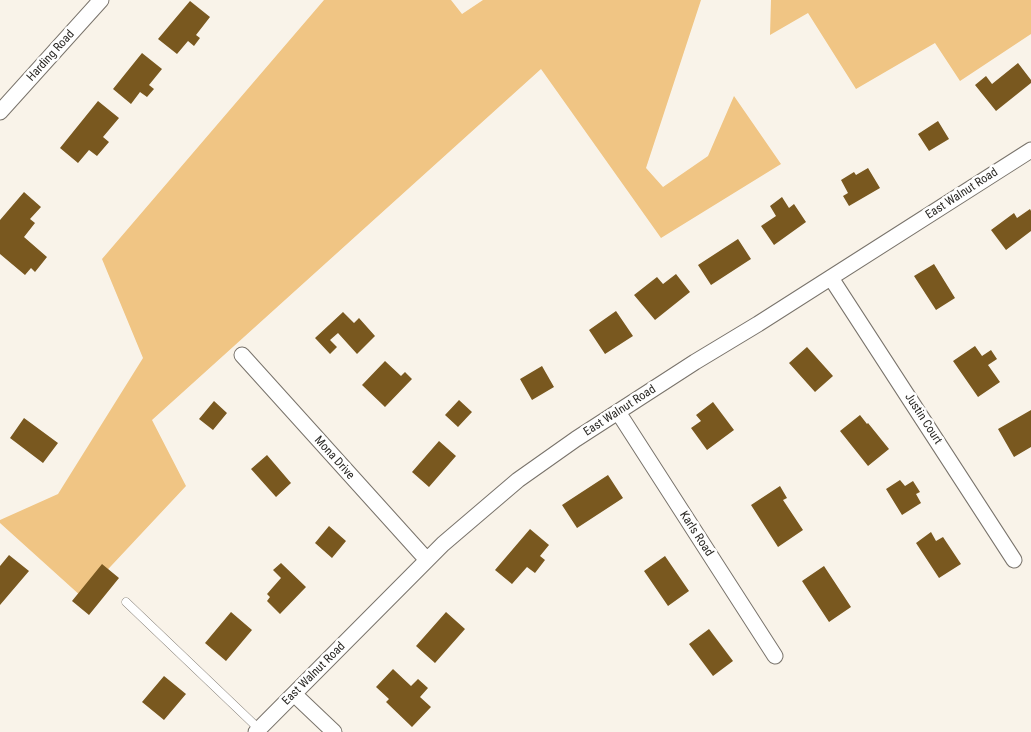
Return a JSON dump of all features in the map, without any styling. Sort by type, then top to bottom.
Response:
[{"type":"street","name":"Harding Road","points":[[0,112],[101,0]]},
{"type":"street","name":"East Walnut Road","points":[[258,730],[443,544],[518,480],[618,412],[1031,150]]},
{"type":"street","name":"Justin Court","points":[[831,278],[1014,560]]},
{"type":"street","name":"Mona Drive","points":[[242,355],[427,560]]},
{"type":"street","name":"Karls Road","points":[[618,412],[775,656]]},
{"type":"street","points":[[294,694],[334,732]]},
{"type":"lane","points":[[126,602],[258,730]]},
{"type":"shaded area","points":[[324,0],[451,0],[462,14],[483,0],[701,0],[646,168],[663,187],[708,156],[734,96],[781,164],[661,238],[541,69],[152,420],[186,486],[82,597],[0,523],[0,520],[58,494],[143,358],[102,259]]},
{"type":"shaded area","points":[[771,0],[1031,0],[1031,34],[960,81],[935,43],[856,89],[808,13],[770,35]]},
{"type":"building","points":[[190,1],[210,17],[196,35],[200,38],[194,46],[188,41],[177,54],[158,39]]},
{"type":"building","points":[[142,53],[162,69],[149,85],[154,89],[147,97],[140,92],[131,104],[113,89]]},
{"type":"building","points":[[1018,63],[1031,80],[1031,83],[996,111],[975,85],[986,76],[992,84]]},
{"type":"building","points":[[98,101],[119,118],[103,137],[109,142],[97,156],[89,150],[78,163],[60,148]]},
{"type":"building","points":[[938,121],[949,139],[929,151],[918,134]]},
{"type":"building","points":[[868,168],[880,188],[849,206],[843,196],[848,193],[841,180],[854,172],[856,175]]},
{"type":"building","points":[[24,192],[41,207],[30,219],[35,223],[24,237],[47,257],[35,272],[31,268],[25,275],[0,254],[0,220]]},
{"type":"building","points":[[782,197],[789,208],[794,204],[806,222],[774,245],[761,226],[776,216],[770,206]]},
{"type":"building","points":[[1030,209],[1031,231],[1006,250],[991,230],[1014,213],[1017,218]]},
{"type":"building","points":[[738,239],[751,259],[711,285],[698,265]]},
{"type":"building","points":[[934,264],[955,298],[936,310],[914,276]]},
{"type":"building","points":[[676,274],[690,292],[655,320],[634,295],[657,277],[663,284]]},
{"type":"building","points":[[616,311],[633,336],[605,354],[589,330]]},
{"type":"building","points":[[343,312],[354,323],[359,318],[375,336],[357,354],[338,333],[330,340],[337,347],[330,354],[315,338]]},
{"type":"building","points":[[975,346],[982,356],[991,350],[997,359],[988,365],[1000,382],[978,397],[953,361]]},
{"type":"building","points":[[807,347],[833,376],[815,392],[789,363]]},
{"type":"building","points":[[385,361],[401,376],[405,372],[412,379],[385,407],[362,385]]},
{"type":"building","points":[[542,366],[554,387],[532,400],[520,379]]},
{"type":"building","points":[[459,400],[472,412],[458,427],[445,415]]},
{"type":"building","points":[[214,401],[227,413],[213,430],[199,419]]},
{"type":"building","points":[[713,402],[734,430],[707,450],[691,428],[701,421],[696,415]]},
{"type":"building","points":[[1031,410],[1031,447],[1014,457],[998,429]]},
{"type":"building","points":[[860,415],[889,449],[868,466],[840,431]]},
{"type":"building","points":[[24,418],[58,443],[43,463],[10,438]]},
{"type":"building","points":[[439,441],[456,456],[429,487],[412,472]]},
{"type":"building","points":[[267,455],[291,483],[276,497],[251,469]]},
{"type":"building","points":[[608,475],[623,498],[577,528],[562,505]]},
{"type":"building","points":[[900,480],[905,486],[913,481],[920,492],[916,494],[921,503],[902,515],[886,489]]},
{"type":"building","points":[[780,486],[787,498],[783,500],[803,530],[778,547],[751,505]]},
{"type":"building","points":[[329,526],[346,541],[332,558],[315,543]]},
{"type":"building","points":[[530,529],[549,545],[540,556],[545,560],[535,573],[527,567],[512,584],[495,570]]},
{"type":"building","points":[[931,532],[936,541],[943,537],[961,564],[939,578],[916,543]]},
{"type":"building","points":[[9,555],[29,571],[0,605],[0,566]]},
{"type":"building","points":[[665,556],[689,591],[668,606],[644,571]]},
{"type":"building","points":[[281,563],[306,587],[280,614],[267,601],[270,597],[267,594],[281,578],[273,570]]},
{"type":"building","points":[[102,564],[119,578],[89,615],[72,601]]},
{"type":"building","points":[[824,566],[851,607],[829,622],[802,581]]},
{"type":"building","points":[[231,612],[252,630],[226,661],[205,643]]},
{"type":"building","points":[[446,612],[465,629],[435,663],[416,646]]},
{"type":"building","points":[[709,629],[733,661],[713,676],[689,644]]},
{"type":"building","points":[[393,669],[411,686],[418,679],[428,688],[420,697],[431,707],[412,727],[386,702],[389,699],[376,687]]},
{"type":"building","points":[[164,676],[186,694],[164,720],[142,702]]}]
